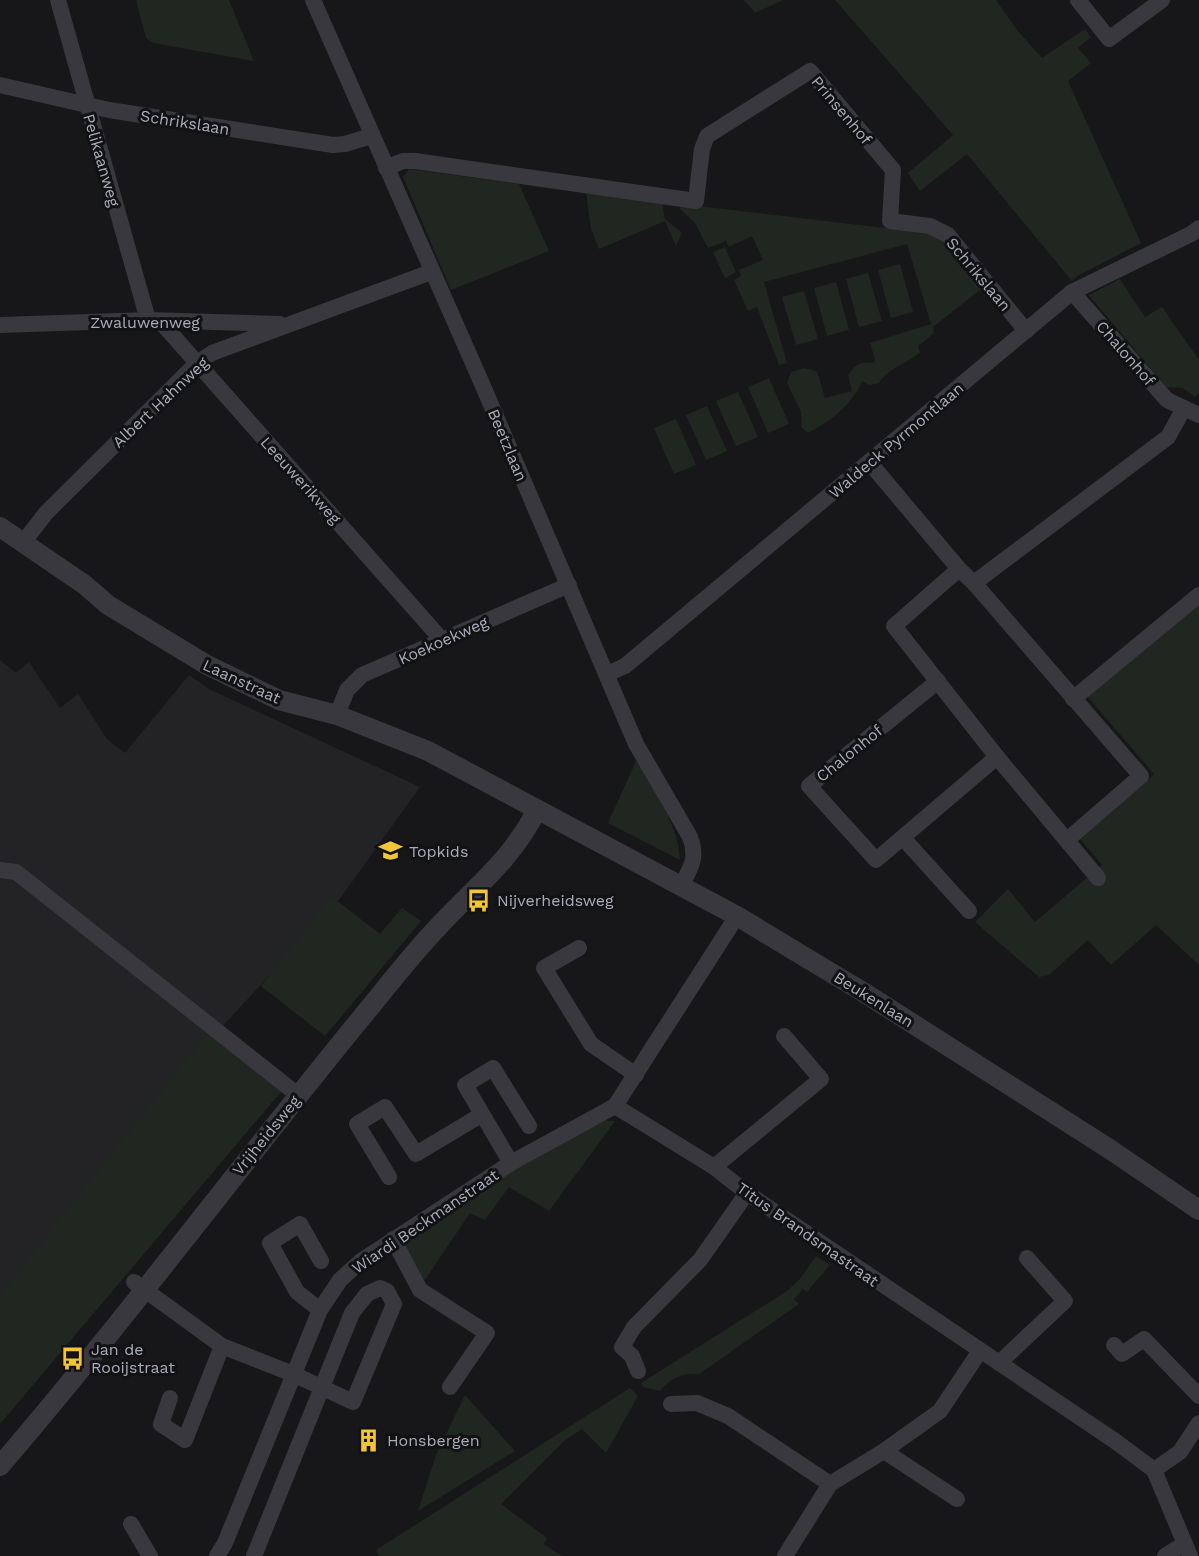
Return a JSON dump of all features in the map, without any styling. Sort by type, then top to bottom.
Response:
[{"type":"street","name":"Pelikaanweg","points":[[57,0],[86,104],[154,320]]},
{"type":"street","name":"Beetzlaan","points":[[313,0],[370,136],[569,585],[636,744],[695,848],[695,862],[681,886]]},
{"type":"street","points":[[1078,0],[1109,39],[1162,0]]},
{"type":"street","name":"Prinsenhof","points":[[386,168],[403,161],[415,161],[696,201],[702,149],[707,136],[810,71],[893,170],[890,221]]},
{"type":"street","name":"Schrikslaan","points":[[0,85],[109,110],[333,145],[345,144],[370,136]]},
{"type":"street","name":"Schrikslaan","points":[[890,221],[930,226],[948,235],[1026,331]]},
{"type":"street","name":"Waldeck Pyrmontlaan","points":[[607,674],[625,666],[1072,292],[1199,228]]},
{"type":"street","name":"Albert Hahnweg","points":[[22,544],[46,513],[196,363],[212,353],[431,272]]},
{"type":"street","name":"Chalonhof","points":[[974,583],[1168,437],[1191,412],[1167,400],[1072,292]]},
{"type":"street","name":"Zwaluwenweg","points":[[0,325],[154,320],[290,325]]},
{"type":"street","name":"Leeuwerikweg","points":[[154,320],[196,363],[442,640]]},
{"type":"street","points":[[870,462],[959,570],[974,583],[1141,776],[1067,840]]},
{"type":"street","name":"Laanstraat","points":[[0,527],[85,585],[108,605],[207,665],[279,700],[337,715],[428,751],[537,810]]},
{"type":"street","points":[[959,570],[894,626],[997,757],[1098,878]]},
{"type":"street","name":"Koekoekweg","points":[[337,715],[347,690],[362,675],[569,585]]},
{"type":"street","points":[[1073,699],[1199,595]]},
{"type":"street","name":"Chalonhof","points":[[938,681],[809,786],[876,860],[997,757]]},
{"type":"street","name":"Beukenlaan","points":[[537,810],[737,916],[913,1023],[1112,1150],[1199,1210]]},
{"type":"street","name":"Vrijheidsweg","points":[[0,1466],[84,1369],[139,1285],[435,930],[513,851],[537,810]]},
{"type":"street","points":[[903,838],[969,910]]},
{"type":"street","points":[[0,870],[16,872],[298,1095]]},
{"type":"street","name":"Wiardi Beckmanstraat","points":[[217,1556],[225,1544],[320,1310],[340,1280],[361,1261],[393,1239],[511,1163],[615,1106],[737,916]]},
{"type":"street","points":[[579,948],[544,968],[591,1044],[636,1076]]},
{"type":"street","points":[[714,1167],[821,1079],[784,1036]]},
{"type":"street","name":"Wiardi Beckmanstraat","points":[[511,1163],[465,1085],[493,1068],[529,1126]]},
{"type":"street","name":"Titus Brandsmastraat","points":[[615,1106],[714,1167],[747,1193],[1115,1441],[1154,1470]]},
{"type":"street","points":[[389,1177],[357,1124],[384,1107],[416,1154],[481,1115]]},
{"type":"street","points":[[638,1371],[632,1356],[622,1347],[634,1327],[700,1260],[747,1193]]},
{"type":"street","points":[[320,1310],[297,1292],[270,1243],[300,1224],[321,1262]]},
{"type":"street","points":[[393,1239],[420,1290],[487,1333],[450,1387]]},
{"type":"street","points":[[999,1363],[1065,1301],[1027,1258]]},
{"type":"street","points":[[139,1285],[222,1346],[293,1374]]},
{"type":"street","name":"Wiardi Beckmanstraat","points":[[254,1556],[324,1387],[352,1313],[367,1294],[381,1288],[387,1291],[394,1304],[353,1402],[324,1387],[293,1374]]},
{"type":"street","points":[[1114,1345],[1122,1354],[1144,1339],[1199,1396]]},
{"type":"street","points":[[170,1398],[161,1424],[185,1440],[222,1346]]},
{"type":"street","points":[[785,1556],[830,1484],[884,1451],[940,1411],[980,1351]]},
{"type":"street","points":[[671,1404],[697,1403],[728,1416],[830,1484]]},
{"type":"street","points":[[1165,1556],[1187,1550],[1154,1470],[1180,1452],[1199,1423]]},
{"type":"street","points":[[884,1451],[957,1499]]},
{"type":"street","points":[[131,1524],[150,1556]]},
{"type":"shaded area","points":[[136,0],[229,0],[254,61],[153,43],[146,38]]},
{"type":"shaded area","points":[[744,0],[783,0],[755,13]]},
{"type":"shaded area","points":[[835,0],[996,0],[1017,30],[1042,58],[1085,29],[1091,37],[1078,48],[1091,63],[1068,81],[1141,243],[1079,275],[1072,281],[967,154],[920,191],[908,173],[953,135]]},
{"type":"shaded area","points":[[409,169],[519,184],[549,251],[451,290],[403,177]]},
{"type":"shaded area","points":[[586,193],[662,203],[665,219],[682,233],[676,246],[665,221],[599,249],[591,229]]},
{"type":"shaded area","points":[[681,204],[927,233],[947,243],[985,286],[933,327],[934,333],[918,346],[920,352],[892,370],[879,383],[870,385],[862,381],[853,397],[840,412],[808,433],[802,428],[801,412],[787,383],[791,372],[804,368],[817,371],[825,398],[852,391],[848,375],[851,371],[859,364],[874,363],[870,343],[931,324],[907,244],[764,282],[787,363],[779,365],[757,307],[748,311],[734,280],[741,276],[739,270],[763,260],[752,236],[729,247],[726,241],[708,248],[695,223],[680,209]]},
{"type":"shaded area","points":[[725,247],[736,272],[725,278],[713,252]]},
{"type":"shaded area","points":[[900,264],[913,312],[891,318],[878,270]]},
{"type":"shaded area","points":[[868,273],[882,321],[859,327],[846,279]]},
{"type":"shaded area","points":[[1120,279],[1145,317],[1162,307],[1199,360],[1199,393],[1195,397],[1183,388],[1166,387],[1089,295]]},
{"type":"shaded area","points":[[836,282],[849,330],[827,336],[814,288]]},
{"type":"shaded area","points":[[804,291],[818,339],[796,345],[782,297]]},
{"type":"shaded area","points":[[769,378],[789,424],[768,433],[748,387]]},
{"type":"shaded area","points":[[738,392],[758,437],[736,446],[716,401]]},
{"type":"shaded area","points":[[707,406],[727,451],[706,460],[686,415]]},
{"type":"shaded area","points":[[676,419],[696,465],[674,474],[654,428]]},
{"type":"shaded area","points":[[1199,604],[1199,965],[1156,925],[1111,965],[1088,940],[1049,975],[1039,977],[975,922],[1008,889],[1035,922],[1102,865],[1080,839],[1154,774],[1086,695]]},
{"type":"shaded area","points":[[0,660],[16,673],[29,662],[60,708],[78,694],[107,739],[125,753],[189,675],[209,689],[420,787],[339,900],[209,1041],[0,1305]]},
{"type":"shaded area","points":[[637,759],[670,821],[679,847],[680,860],[608,823]]},
{"type":"shaded area","points":[[332,897],[380,934],[402,908],[421,921],[325,1036],[261,986]]},
{"type":"shaded area","points":[[210,1030],[285,1087],[0,1424],[0,1295]]},
{"type":"shaded area","points":[[598,1120],[615,1121],[549,1211],[509,1187],[485,1220],[470,1213],[425,1280],[421,1277],[400,1237]]},
{"type":"shaded area","points":[[816,1256],[830,1265],[807,1292],[803,1289],[794,1299],[799,1304],[698,1375],[687,1374],[677,1377],[660,1391],[643,1387],[641,1383],[787,1291],[799,1280]]},
{"type":"shaded area","points":[[630,1388],[638,1396],[606,1453],[582,1429],[564,1441],[501,1504],[547,1538],[544,1544],[562,1556],[379,1556],[376,1550]]},
{"type":"shaded area","points":[[465,1395],[515,1451],[418,1511],[436,1455]]},
{"type":"place","name":"Topkids","points":[[391,851]]},
{"type":"place","name":"Nijverheidsweg","points":[[479,900]]},
{"type":"place","name":"Jan de Rooijstraat","points":[[73,1358]]},
{"type":"place","name":"Honsbergen","points":[[369,1440]]}]
